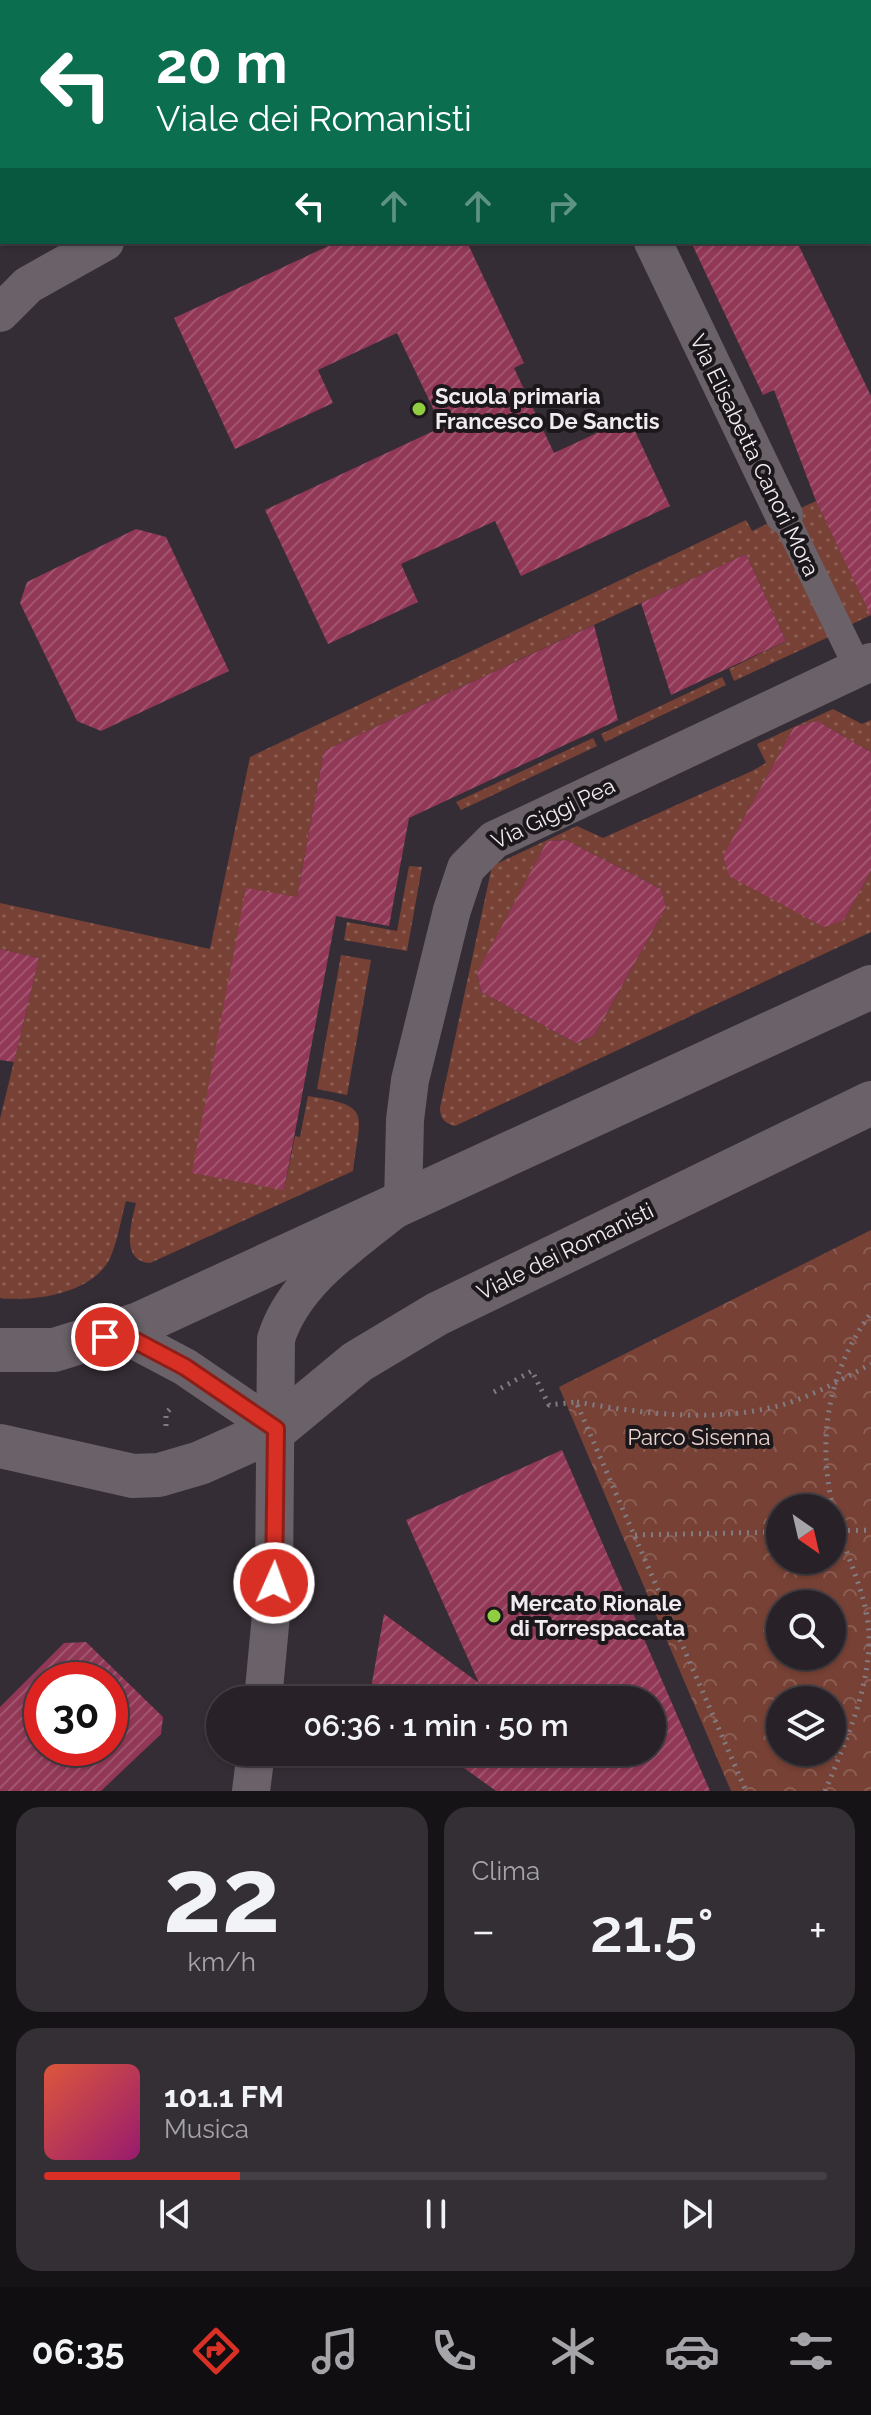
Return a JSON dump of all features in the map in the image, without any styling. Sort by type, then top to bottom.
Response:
[{"type":"street","points":[[0,313],[28,285],[101,244]]},
{"type":"street","name":"Via Elisabetta Canori Mora","points":[[654,244],[784,515],[865,665]]},
{"type":"street","name":"Via Giggi Pea","points":[[403,1203],[405,1120],[410,1080],[452,910],[466,868],[477,853],[511,832],[865,665]]},
{"type":"street","points":[[0,1350],[54,1350],[119,1332],[871,987]]},
{"type":"street","name":"Viale dei Romanisti","points":[[0,1446],[133,1476],[149,1476],[200,1463],[276,1429],[357,1362],[437,1314],[871,1103]]},
{"type":"street","points":[[264,1686],[274,1583],[274,1350],[285,1313],[335,1259],[403,1203]]},
{"type":"street","points":[[119,1332],[185,1367],[276,1429]]},
{"type":"street","points":[[251,1791],[254,1766]]},
{"type":"path","points":[[829,1494],[826,1481],[831,1385],[855,1334],[871,1313]]},
{"type":"path","points":[[494,1392],[532,1371],[549,1405],[576,1402],[696,1414],[769,1408],[831,1385],[871,1364]]},
{"type":"path","points":[[576,1402],[746,1791]]},
{"type":"path","points":[[846,1530],[871,1530]]},
{"type":"path","points":[[635,1535],[766,1532]]},
{"type":"path","points":[[825,1791],[846,1741],[869,1645],[865,1605],[846,1556]]},
{"type":"green space","points":[[816,501],[871,615],[846,627],[790,513]]},
{"type":"green space","points":[[779,518],[835,634],[734,681],[729,669],[786,641],[746,554],[324,751],[297,897],[284,1190],[295,1136],[300,1137],[308,1096],[343,1104],[358,1115],[353,1171],[150,1263],[140,1261],[131,1248],[130,1229],[136,1203],[126,1201],[111,1256],[92,1279],[78,1287],[47,1296],[0,1298],[0,1119],[39,958],[0,949],[0,903],[210,949],[250,757],[746,520],[752,531]]},
{"type":"green space","points":[[722,677],[726,685],[605,742],[601,734]]},
{"type":"green space","points":[[833,709],[862,724],[871,720],[871,752],[817,721],[794,727],[723,857],[844,920],[871,871],[871,932],[455,1126],[446,1122],[440,1108],[492,866],[577,826],[603,838],[752,771],[766,763],[757,744]],"holes":[[[566,840],[661,889],[666,907],[594,1036],[576,1043],[481,992],[477,974],[547,841]]]},
{"type":"green space","points":[[593,738],[597,746],[461,810],[456,802]]},
{"type":"green space","points":[[409,866],[422,867],[407,951],[344,940],[347,922],[397,931]]},
{"type":"green space","points":[[341,955],[371,960],[347,1095],[317,1089]]},
{"type":"green space","name":"Parco Sisenna","points":[[871,1230],[871,1791],[731,1791],[559,1387]]},
{"type":"building","points":[[333,244],[468,244],[524,363],[514,368],[554,453],[629,418],[670,506],[521,576],[495,521],[401,564],[418,602],[328,644],[265,510],[442,427],[397,333],[318,370],[333,403],[235,449],[174,318]]},
{"type":"building","points":[[692,244],[798,244],[871,396],[871,616],[816,501],[774,390],[763,395]]},
{"type":"building","points":[[136,529],[166,537],[229,671],[101,731],[77,721],[20,603],[27,582]]},
{"type":"building","points":[[746,554],[786,641],[671,695],[641,603]]},
{"type":"building","points":[[594,625],[618,720],[409,818],[389,926],[336,916],[284,1190],[192,1173],[246,888],[297,897],[324,751]]},
{"type":"building","points":[[817,721],[871,752],[871,871],[844,920],[824,927],[729,876],[723,856],[794,727]]},
{"type":"building","points":[[566,840],[661,889],[666,907],[594,1036],[576,1043],[481,992],[477,973],[547,841]]},
{"type":"building","points":[[0,949],[39,958],[14,1062],[0,1060]]},
{"type":"building","points":[[562,1450],[664,1686],[371,1686],[384,1614],[479,1683],[406,1520]]},
{"type":"building","points":[[86,1642],[107,1662],[45,1662],[64,1643]]},
{"type":"building","points":[[24,1683],[24,1766],[127,1766],[101,1791],[0,1791],[0,1707]]},
{"type":"building","points":[[128,1683],[163,1717],[161,1734],[128,1765]]},
{"type":"building","points":[[666,1690],[710,1791],[496,1791],[461,1766],[666,1766]]},
{"type":"place","name":"Scuola primaria Francesco De Sanctis","points":[[419,409]]},
{"type":"place","name":"Mercato Rionale di Torrespaccata","points":[[494,1616]]},
{"type":"route","points":[[105,1337],[119,1332],[156,1351],[204,1379],[276,1429],[274,1583]]}]
